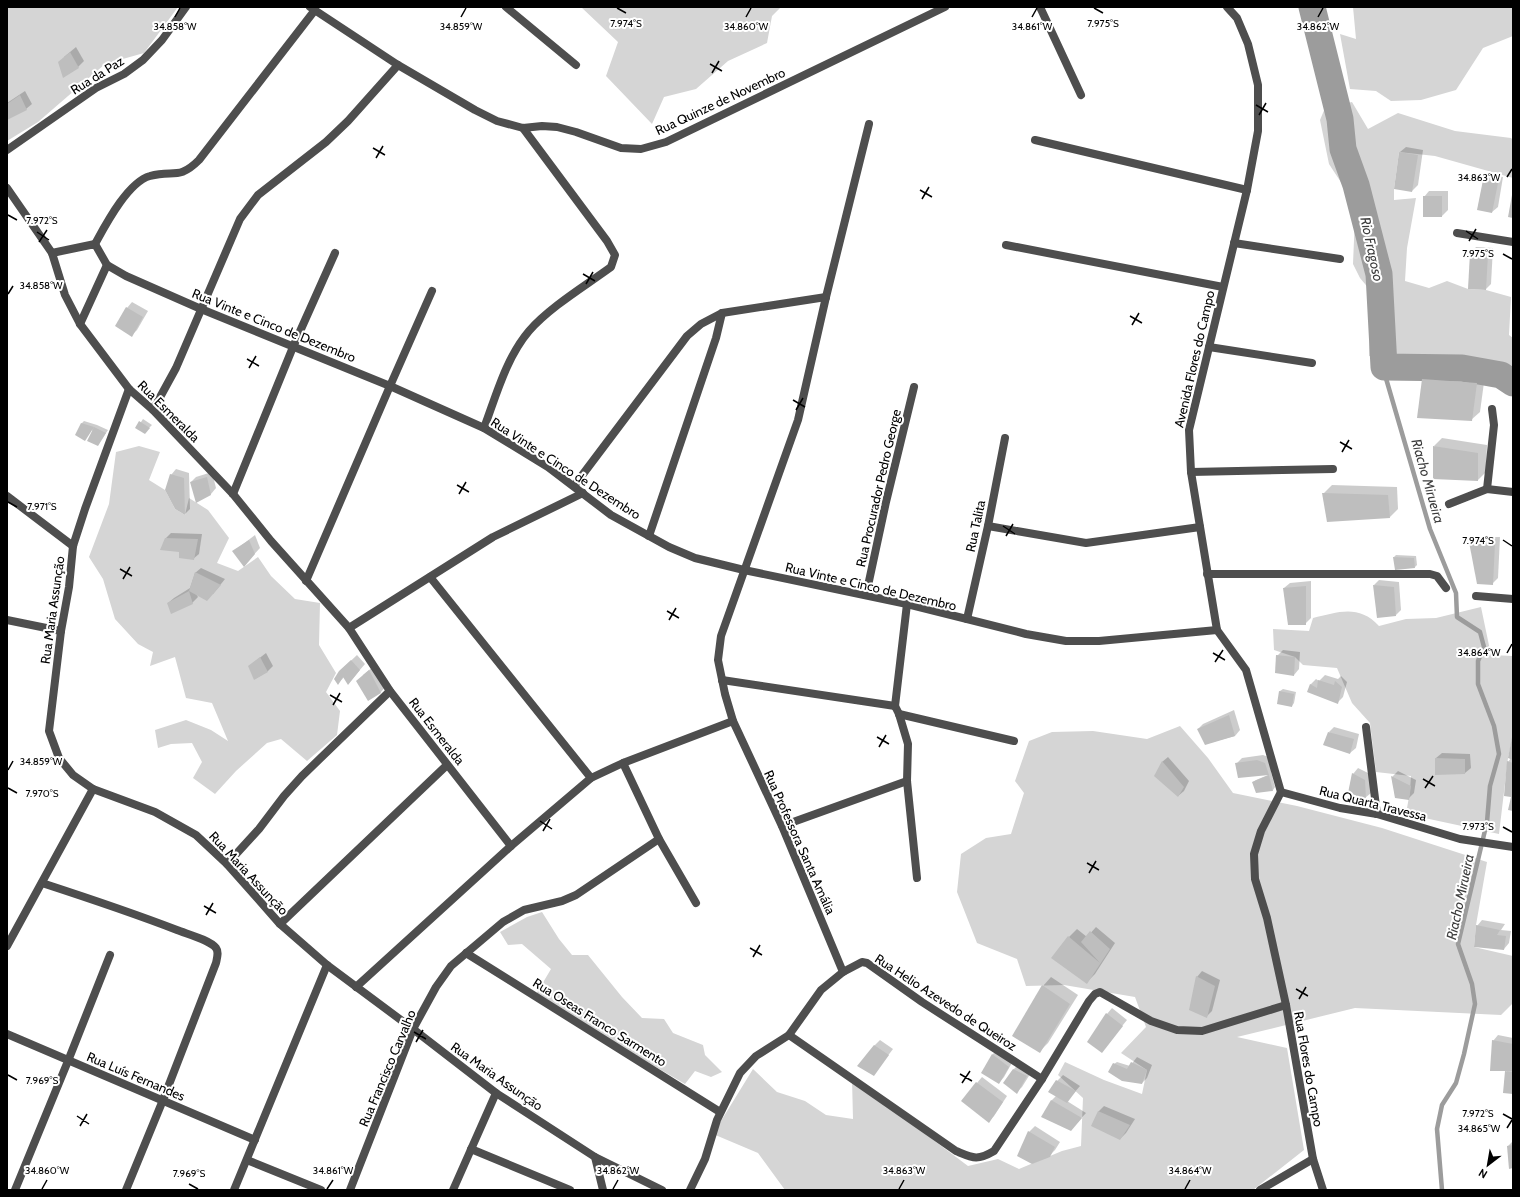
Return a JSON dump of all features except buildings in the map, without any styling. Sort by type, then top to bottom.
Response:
[{"type":"street","name":"Rua da Paz","points":[[7,150],[96,88],[124,74],[142,60],[162,40],[186,7]]},
{"type":"street","points":[[506,7],[576,65]]},
{"type":"street","name":"Rua Quinze de Novembro","points":[[312,9],[398,65],[475,110],[498,120],[523,128],[542,126],[557,127],[621,148],[641,149],[666,142],[946,7]]},
{"type":"street","points":[[1040,7],[1081,95]]},
{"type":"street","name":"Avenida Flores do Campo","points":[[1227,7],[1237,18]]},
{"type":"street","name":"Avenida Flores do Campo","points":[[1234,7],[1248,44],[1258,85],[1258,131],[1234,243],[1189,430],[1191,472],[1216,630],[1246,670],[1281,792]]},
{"type":"street","points":[[95,244],[110,215],[141,180],[150,176],[180,174],[191,168],[199,160],[312,9]]},
{"type":"street","points":[[153,410],[176,368],[240,219],[258,195],[326,142],[348,122],[398,65]]},
{"type":"street","name":"Rua Professora Santa Amália","points":[[844,972],[782,826],[733,721],[718,660],[721,636],[798,420],[826,297],[869,124]]},
{"type":"street","points":[[484,428],[507,369],[518,347],[529,332],[548,314],[611,267],[614,255],[607,241],[523,128]]},
{"type":"street","points":[[1035,140],[1246,190]]},
{"type":"street","name":"Rua Esmeralda","points":[[7,188],[52,253],[65,294],[80,324],[129,388],[153,410],[233,494],[271,541],[349,628],[390,691],[511,846]]},
{"type":"street","points":[[1457,233],[1513,242]]},
{"type":"street","points":[[1234,243],[1340,259]]},
{"type":"street","points":[[52,253],[95,244]]},
{"type":"street","points":[[80,324],[107,265],[95,244]]},
{"type":"street","points":[[1006,246],[1223,287]]},
{"type":"street","points":[[233,494],[293,347],[335,253]]},
{"type":"street","name":"Rua Vinte e Cinco de Dezembro","points":[[107,265],[126,276],[201,309],[390,386],[484,428],[548,467],[611,515],[669,547],[695,558],[744,570],[907,604],[1026,634],[1066,641],[1099,641],[1216,630]]},
{"type":"street","points":[[306,580],[432,292]]},
{"type":"street","points":[[574,486],[687,336],[701,324],[722,314],[826,297]]},
{"type":"street","points":[[649,536],[716,338],[722,314]]},
{"type":"street","points":[[1209,347],[1312,363]]},
{"type":"street","name":"Rua Procurador Pedro George","points":[[866,595],[886,502],[914,387]]},
{"type":"street","name":"Rua Maria Assunção","points":[[129,388],[73,546],[69,587],[61,631],[49,731],[59,758],[73,775],[93,789],[154,812],[196,835],[227,864],[280,924],[327,965],[496,1093],[595,1157],[662,1190]]},
{"type":"street","points":[[1487,489],[1494,425],[1492,409]]},
{"type":"street","name":"Rua Talita","points":[[967,619],[988,526],[1005,438]]},
{"type":"street","points":[[1191,472],[1333,469]]},
{"type":"street","points":[[1449,504],[1487,489],[1513,492]]},
{"type":"street","points":[[349,628],[493,537],[583,493]]},
{"type":"street","points":[[7,496],[73,546]]},
{"type":"street","points":[[988,526],[1086,543],[1200,527]]},
{"type":"street","points":[[1207,574],[1430,574],[1437,576],[1446,588]]},
{"type":"street","points":[[430,577],[591,778]]},
{"type":"street","points":[[1476,596],[1513,599]]},
{"type":"street","points":[[907,604],[895,706],[908,744],[907,781],[917,878]]},
{"type":"street","points":[[7,620],[61,631]]},
{"type":"street","points":[[722,680],[895,706]]},
{"type":"street","points":[[227,864],[259,829],[284,796],[302,776],[390,691]]},
{"type":"street","points":[[899,714],[1014,742]]},
{"type":"street","points":[[356,987],[511,846],[591,778],[623,763],[733,721]]},
{"type":"street","points":[[1366,727],[1377,814]]},
{"type":"street","points":[[623,763],[659,839],[696,903]]},
{"type":"street","points":[[280,924],[447,765]]},
{"type":"street","points":[[782,826],[907,781]]},
{"type":"street","points":[[7,946],[10,930],[42,883],[93,789]]},
{"type":"street","name":"Rua Quarta Travessa","points":[[1281,792],[1340,808],[1377,814],[1460,839],[1513,847]]},
{"type":"street","name":"Rua Flores do Campo","points":[[1281,792],[1261,831],[1254,854],[1255,879],[1268,918],[1286,1005],[1313,1159],[1323,1190]]},
{"type":"street","name":"Rua Francisco Carvalho","points":[[350,1190],[413,1029],[436,987],[451,966],[503,922],[524,910],[562,901],[576,895],[659,839]]},
{"type":"street","points":[[42,883],[120,908],[211,944],[216,948],[218,953],[216,963],[163,1100],[126,1190]]},
{"type":"street","name":"Rua Oseas Franco Sarmento","points":[[466,953],[720,1112]]},
{"type":"street","points":[[16,1190],[110,955]]},
{"type":"street","name":"Rua Helio Azevedo de Queiroz","points":[[690,1190],[705,1159],[720,1112],[740,1073],[756,1056],[789,1034],[821,990],[844,972],[862,962],[867,963],[922,1002],[1042,1079]]},
{"type":"street","points":[[234,1190],[256,1140],[327,965]]},
{"type":"street","points":[[789,1034],[956,1151],[972,1158],[983,1157],[994,1151],[1042,1079],[1089,1001],[1095,994],[1100,992],[1151,1021],[1177,1030],[1202,1031],[1286,1005]]},
{"type":"street","name":"Rua Luís Fernandes","points":[[7,1034],[256,1140]]},
{"type":"street","points":[[453,1190],[496,1093]]},
{"type":"street","points":[[471,1149],[570,1190]]},
{"type":"street","points":[[595,1157],[603,1190]]},
{"type":"street","points":[[1260,1190],[1313,1159]]},
{"type":"street","points":[[247,1160],[321,1190]]},
{"type":"shaded area","points":[[7,7],[178,7],[144,53],[105,64],[38,122],[7,141]]},
{"type":"shaded area","points":[[581,7],[781,7],[772,16],[767,43],[728,61],[696,89],[664,97],[652,124],[606,76],[618,42]]},
{"type":"shaded area","points":[[1353,7],[1513,7],[1513,36],[1483,48],[1456,90],[1421,100],[1391,101],[1376,91],[1350,89],[1340,34],[1356,39]]},
{"type":"shaded area","points":[[1352,102],[1368,129],[1398,113],[1455,131],[1511,138],[1513,140],[1513,178],[1435,156],[1399,152],[1394,200],[1416,198],[1407,248],[1405,281],[1429,288],[1447,281],[1468,289],[1486,290],[1511,297],[1509,335],[1513,338],[1513,375],[1501,367],[1369,356],[1370,290],[1360,278],[1353,264],[1355,216],[1348,193],[1329,164],[1320,120],[1325,108]]},
{"type":"shaded area","points":[[139,446],[160,452],[149,480],[165,490],[175,509],[185,515],[189,498],[208,510],[229,538],[217,563],[238,571],[258,557],[271,576],[295,599],[320,603],[319,645],[336,673],[326,692],[340,711],[337,735],[307,761],[281,739],[267,743],[236,771],[215,794],[193,778],[202,762],[192,743],[171,744],[158,748],[155,730],[186,720],[211,730],[228,741],[212,703],[186,698],[175,657],[150,666],[153,652],[138,644],[115,619],[103,579],[89,557],[109,504],[116,452]]},
{"type":"shaded area","points":[[1481,607],[1491,655],[1513,656],[1513,735],[1508,758],[1499,834],[1406,814],[1411,776],[1376,772],[1370,723],[1352,703],[1337,668],[1303,665],[1295,657],[1274,650],[1273,629],[1309,631],[1313,618],[1340,612],[1356,612],[1371,619],[1379,626],[1406,619],[1436,618]]},
{"type":"shaded area","points":[[1180,726],[1208,758],[1233,793],[1297,806],[1382,828],[1487,862],[1476,925],[1474,947],[1513,956],[1513,1003],[1501,1015],[1355,1008],[1237,1037],[1287,1048],[1304,1150],[1253,1190],[785,1190],[758,1153],[713,1134],[753,1069],[777,1092],[805,1101],[826,1115],[853,1119],[852,1079],[968,1166],[998,1159],[1019,1169],[1062,1151],[1081,1146],[1083,1098],[1058,1075],[1065,1062],[1104,1080],[1142,1094],[1147,1070],[1121,1053],[1146,1027],[1135,997],[1064,985],[1026,986],[1017,959],[977,943],[957,892],[961,854],[986,838],[1011,834],[1024,793],[1015,781],[1029,741],[1052,732],[1093,731],[1147,739]]},
{"type":"shaded area","points":[[542,912],[559,939],[572,955],[588,955],[622,997],[642,1018],[664,1019],[673,1033],[703,1045],[705,1055],[722,1072],[711,1077],[695,1071],[685,1084],[535,996],[551,969],[522,944],[508,945],[500,932],[527,917]]},
{"type":"waterway","name":"Rio Fragoso","points":[[1312,7],[1340,119],[1343,149],[1356,185],[1379,274],[1384,367],[1462,368],[1501,375],[1513,383]]},
{"type":"waterway","name":"Riacho Mirueira","points":[[1384,367],[1385,375],[1430,529],[1456,593],[1457,617],[1480,632],[1484,647],[1478,661],[1478,684],[1494,726],[1499,754],[1490,786],[1487,822],[1458,944],[1472,984],[1475,1004],[1456,1083],[1442,1105],[1437,1129],[1442,1190]]}]
